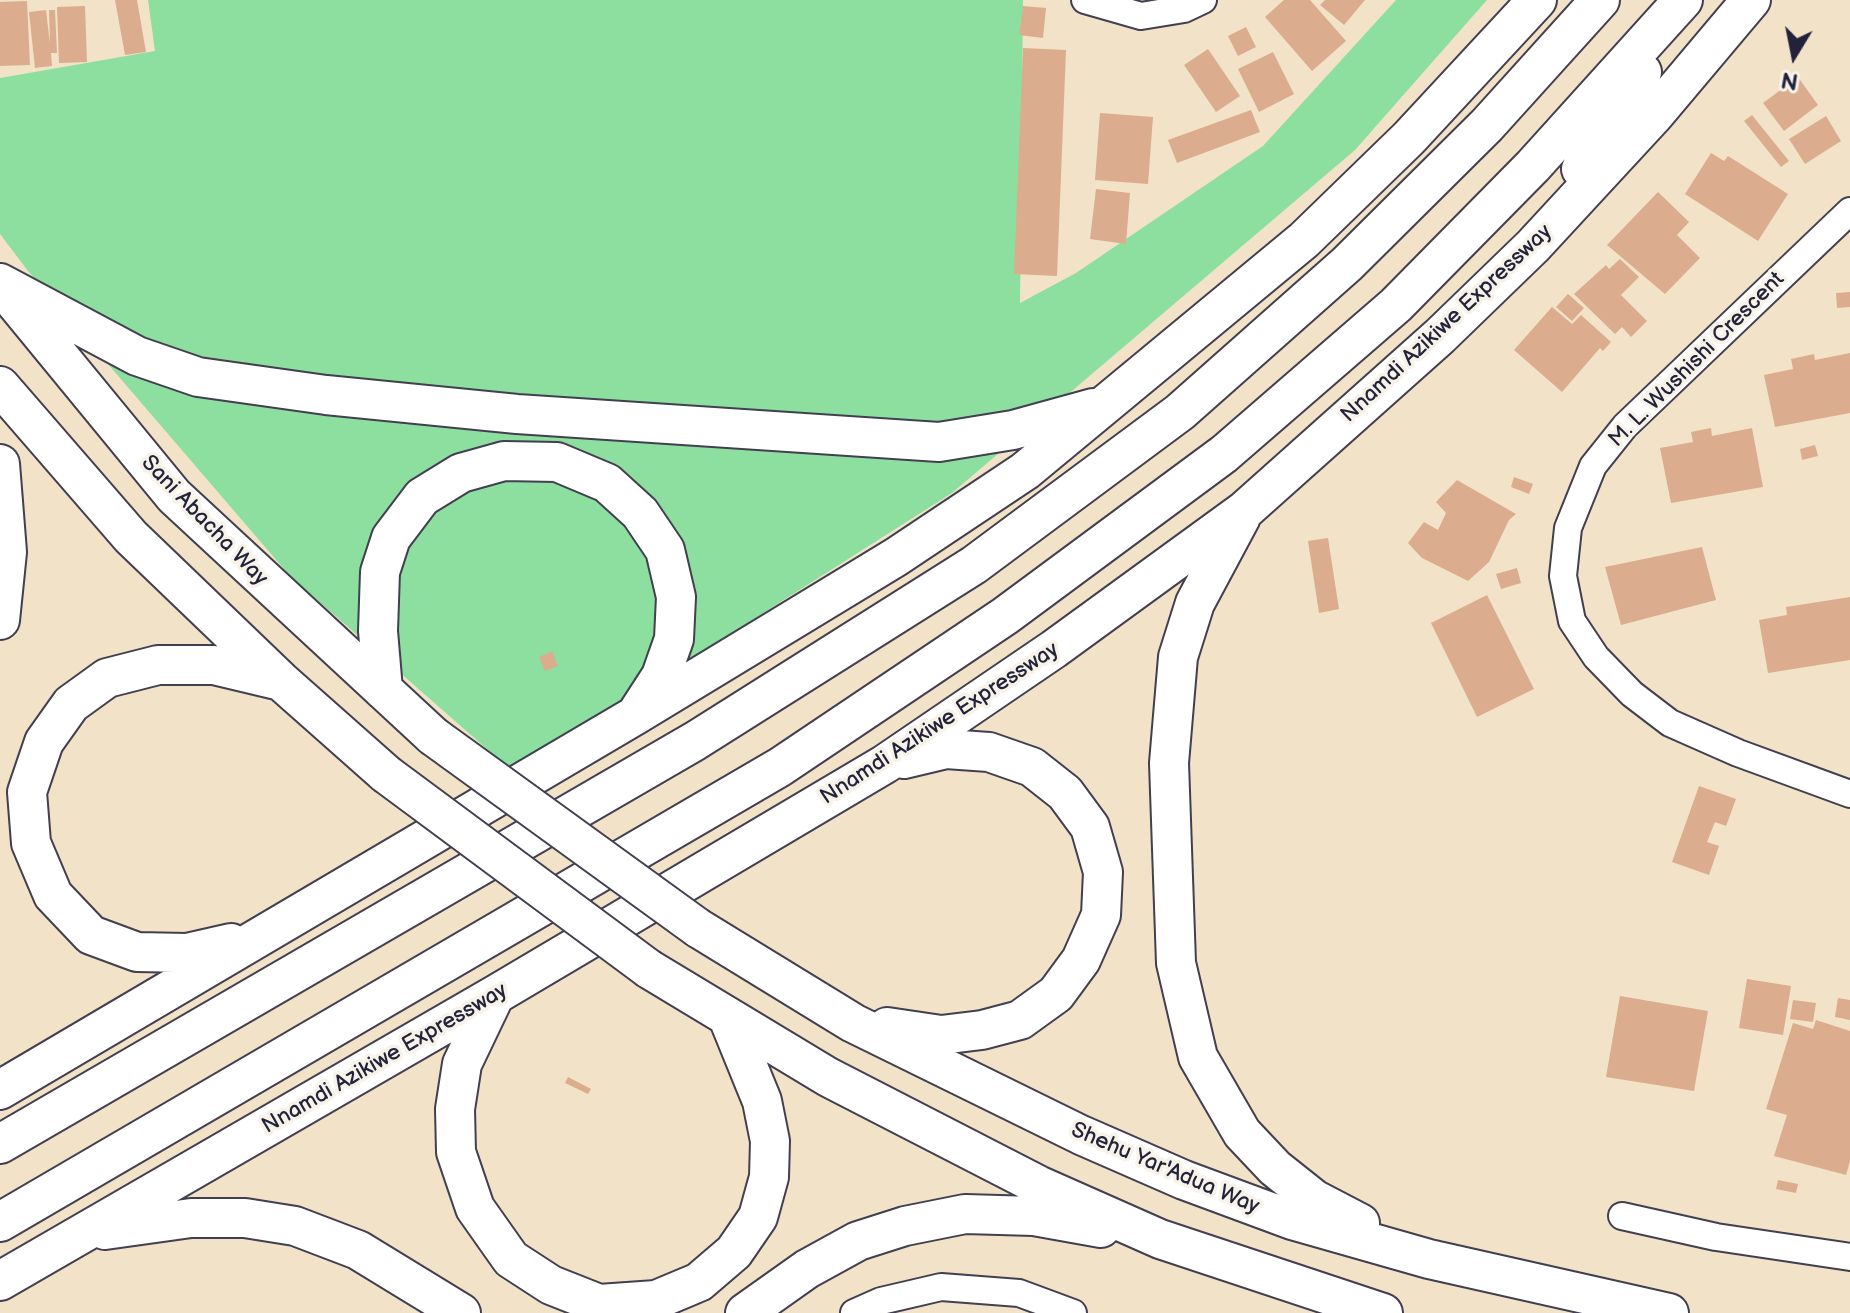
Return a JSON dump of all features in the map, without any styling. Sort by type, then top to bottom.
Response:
[{"type":"highway","points":[[0,1090],[636,715],[896,557],[1025,471],[1304,240],[1409,138],[1537,0]]},
{"type":"highway","points":[[1409,138],[1589,0]]},
{"type":"highway","points":[[0,1144],[695,741],[974,565],[1180,412],[1347,264],[1487,125],[1600,0]]},
{"type":"highway","points":[[1533,246],[1685,0]]},
{"type":"highway","points":[[0,1222],[780,767],[1005,616],[1224,454],[1396,305],[1533,166],[1685,0]]},
{"type":"highway","name":"Nnamdi Azikiwe Expressway","points":[[0,1281],[495,995],[885,764],[1054,649],[1245,510],[1440,336],[1533,246],[1655,114],[1751,0]]},
{"type":"highway","points":[[0,283],[137,356],[198,377],[326,395],[558,417],[939,442],[1013,430],[1107,404]]},
{"type":"highway","name":"Sani Abacha Way","points":[[0,283],[174,496],[383,690],[433,736],[698,928]]},
{"type":"highway","points":[[0,386],[131,537],[281,681],[386,774],[649,969],[729,1020],[937,1135],[1160,1239],[1383,1313]]},
{"type":"highway","points":[[383,690],[378,631],[380,572],[391,538],[422,497],[461,473],[504,461],[557,462],[607,483],[640,513],[665,550],[676,597],[674,639],[661,676],[636,715]]},
{"type":"highway","points":[[0,464],[7,552],[0,620]]},
{"type":"highway","points":[[1245,510],[1195,603],[1178,657],[1174,687],[1169,763],[1173,917],[1176,963],[1185,1012],[1198,1057],[1223,1105],[1242,1133],[1275,1168],[1314,1199],[1429,1259]]},
{"type":"highway","points":[[265,935],[187,953],[137,952],[91,935],[53,895],[31,843],[27,792],[44,742],[62,716],[71,704],[107,678],[158,665],[214,665],[281,681]]},
{"type":"highway","points":[[853,1023],[941,1035],[982,1030],[1020,1020],[1056,994],[1081,960],[1101,915],[1103,872],[1090,827],[1065,793],[1032,767],[989,752],[946,749],[885,764]]},
{"type":"highway","name":"Shehu Yar'Adua Way","points":[[698,928],[853,1023],[1081,1135],[1184,1180],[1292,1220],[1429,1259],[1669,1313]]},
{"type":"highway","points":[[495,995],[462,1064],[455,1109],[456,1152],[475,1208],[511,1259],[551,1285],[599,1304],[656,1300],[699,1282],[734,1252],[758,1217],[769,1177],[770,1141],[762,1101],[729,1020]]},
{"type":"highway","points":[[745,1313],[807,1269],[858,1241],[965,1214],[1034,1216],[1160,1239]]},
{"type":"highway","points":[[83,1234],[191,1218],[245,1218],[295,1226],[358,1250],[461,1313]]},
{"type":"street","points":[[1085,0],[1141,16],[1184,9],[1203,0]]},
{"type":"street","name":"M. L. Wushishi Crescent","points":[[1850,211],[1625,426],[1593,466],[1568,528],[1563,576],[1572,621],[1596,657],[1632,694],[1670,723],[1738,753],[1850,794]]},
{"type":"street","points":[[1622,1216],[1716,1237],[1850,1257]]},
{"type":"street","points":[[854,1313],[881,1301],[941,1287],[1019,1293],[1073,1313]]},
{"type":"green space","points":[[148,0],[1023,0],[1020,303],[1076,273],[1263,146],[1396,0],[1487,0],[1355,150],[952,493],[513,772],[290,576],[28,271],[0,234],[0,78],[155,51]]},
{"type":"building","points":[[115,0],[137,0],[146,52],[125,55]]},
{"type":"building","points":[[1284,0],[1310,0],[1346,41],[1312,71],[1265,17]]},
{"type":"building","points":[[1325,0],[1365,0],[1344,25],[1320,5]]},
{"type":"building","points":[[27,1],[30,65],[0,66],[0,2]]},
{"type":"building","points":[[85,6],[87,62],[59,63],[57,7]]},
{"type":"building","points":[[1023,6],[1046,8],[1043,38],[1019,35]]},
{"type":"building","points":[[46,10],[50,44],[49,10],[55,10],[57,53],[51,53],[52,66],[35,68],[29,12]]},
{"type":"building","points":[[1246,27],[1256,47],[1238,56],[1228,36]]},
{"type":"building","points":[[1023,48],[1066,50],[1057,276],[1014,274]]},
{"type":"building","points":[[1208,49],[1240,96],[1216,112],[1184,65]]},
{"type":"building","points":[[1273,52],[1294,94],[1259,112],[1238,69]]},
{"type":"building","points":[[1798,77],[1818,105],[1784,131],[1763,103]]},
{"type":"building","points":[[1251,110],[1260,132],[1177,163],[1168,140]]},
{"type":"building","points":[[1100,113],[1153,117],[1148,184],[1095,180]]},
{"type":"building","points":[[1752,115],[1789,161],[1781,167],[1744,121]]},
{"type":"building","points":[[1826,116],[1841,141],[1805,164],[1789,139]]},
{"type":"building","points":[[1711,153],[1724,161],[1728,156],[1788,194],[1758,241],[1685,194]]},
{"type":"building","points":[[1096,189],[1130,193],[1126,244],[1090,239]]},
{"type":"building","points":[[1658,192],[1689,222],[1677,235],[1700,258],[1665,294],[1607,245]]},
{"type":"building","points":[[1620,259],[1639,277],[1621,295],[1647,321],[1631,337],[1622,327],[1615,334],[1574,294],[1606,265],[1609,269]]},
{"type":"building","points":[[1850,292],[1850,307],[1837,308],[1836,293]]},
{"type":"building","points":[[1568,294],[1584,308],[1572,321],[1556,307]]},
{"type":"building","points":[[1552,307],[1572,324],[1581,315],[1611,342],[1603,351],[1600,348],[1562,392],[1514,350]]},
{"type":"building","points":[[1850,353],[1850,413],[1775,427],[1764,375],[1793,369],[1791,359],[1814,354],[1815,360]]},
{"type":"building","points":[[1711,428],[1712,436],[1752,428],[1763,487],[1671,503],[1660,448],[1693,442],[1691,432]]},
{"type":"building","points":[[1815,445],[1818,456],[1802,460],[1800,449]]},
{"type":"building","points":[[1514,477],[1533,484],[1529,494],[1511,487]]},
{"type":"building","points":[[1457,480],[1516,514],[1509,520],[1489,562],[1468,581],[1422,558],[1408,543],[1424,522],[1438,530],[1446,513],[1436,502]]},
{"type":"building","points":[[1328,538],[1339,609],[1319,613],[1308,541]]},
{"type":"building","points":[[1702,547],[1716,600],[1621,625],[1605,567]]},
{"type":"building","points":[[1517,568],[1521,583],[1501,589],[1496,574]]},
{"type":"building","points":[[1487,595],[1534,689],[1477,717],[1431,623]]},
{"type":"building","points":[[1850,597],[1850,660],[1768,673],[1759,620],[1787,615],[1786,607]]},
{"type":"building","points":[[552,651],[558,666],[545,671],[539,657]]},
{"type":"building","points":[[1699,786],[1736,799],[1726,826],[1715,822],[1707,842],[1719,846],[1709,875],[1672,862]]},
{"type":"building","points":[[1747,979],[1791,986],[1783,1035],[1739,1028]]},
{"type":"building","points":[[1620,996],[1708,1011],[1694,1091],[1606,1077]]},
{"type":"building","points":[[1838,998],[1850,1000],[1850,1020],[1835,1017]]},
{"type":"building","points":[[1793,1000],[1816,1003],[1813,1022],[1790,1019]]},
{"type":"building","points":[[1816,1020],[1850,1031],[1850,1161],[1846,1175],[1774,1156],[1787,1115],[1766,1109],[1793,1023],[1813,1029]]},
{"type":"building","points":[[568,1077],[591,1089],[588,1094],[565,1083]]},
{"type":"building","points":[[1778,1180],[1798,1184],[1796,1193],[1776,1189]]}]
